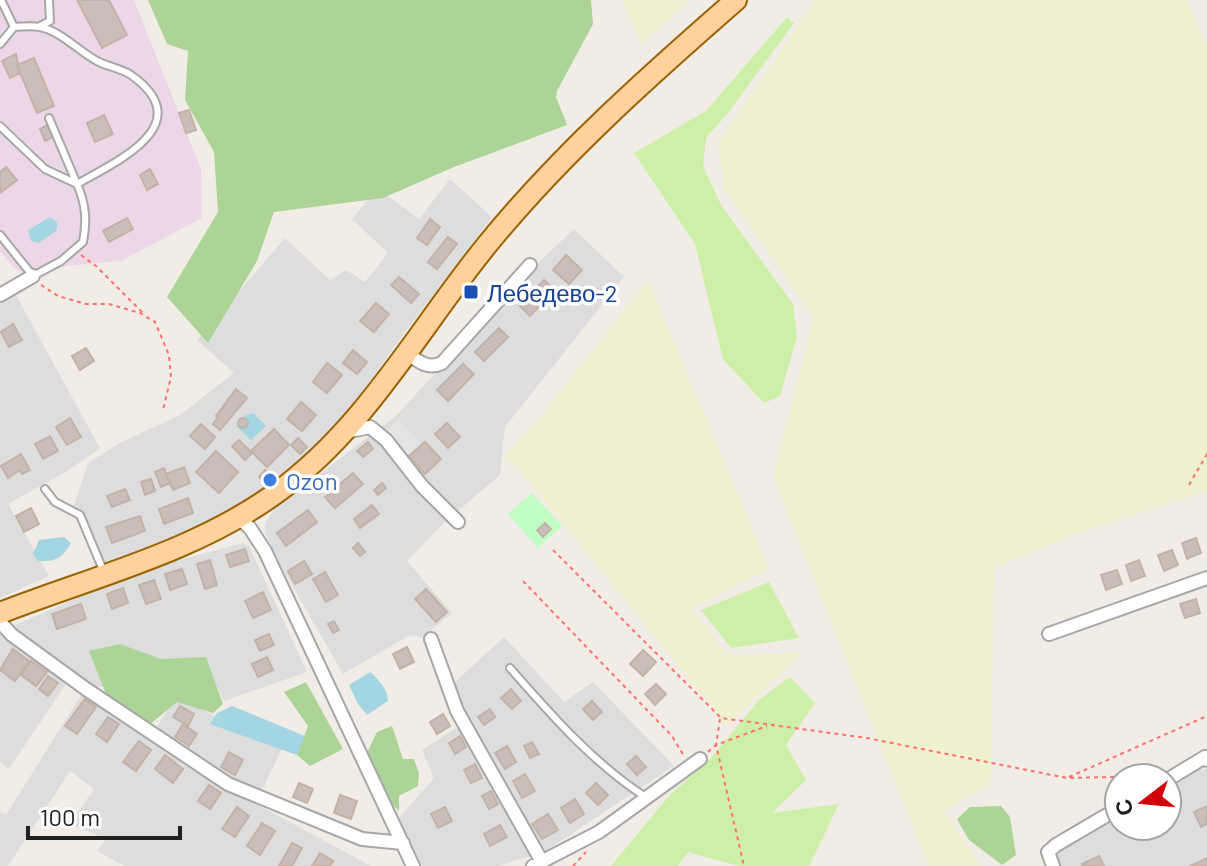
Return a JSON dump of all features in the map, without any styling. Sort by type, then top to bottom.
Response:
[{"type":"main road","points":[[0,613],[176,548],[239,518],[303,472],[345,432],[485,247],[525,201],[736,0]]},
{"type":"street","points":[[406,352],[427,366],[442,363],[530,265]]},
{"type":"street","points":[[0,295],[28,279]]},
{"type":"street","points":[[345,432],[370,427],[386,440],[422,486],[458,522]]},
{"type":"street","points":[[239,518],[250,528],[265,551],[413,866]]},
{"type":"street","points":[[1049,634],[1207,578]]},
{"type":"street","points":[[0,622],[12,635],[86,689],[228,784],[362,839],[403,843]]},
{"type":"street","points":[[431,639],[457,711],[537,863],[599,832],[700,759]]},
{"type":"street","points":[[1183,771],[1206,758]]},
{"type":"street","points":[[1053,866],[1048,852],[1103,817]]},
{"type":"lane","points":[[1,0],[14,27]]},
{"type":"lane","points":[[0,44],[14,27],[40,26],[50,21],[49,0]]},
{"type":"lane","points":[[40,26],[98,62],[128,73],[148,89],[156,103],[155,131],[132,153],[77,184]]},
{"type":"lane","points":[[0,235],[28,279],[61,261],[83,242],[85,205],[49,118]]},
{"type":"lane","points":[[0,126],[45,169],[77,184]]},
{"type":"lane","points":[[45,489],[55,502],[80,515],[104,574]]},
{"type":"lane","points":[[47,508],[55,502]]},
{"type":"lane","points":[[510,668],[574,739],[621,782],[647,798]]},
{"type":"path","points":[[72,252],[83,255],[155,322],[169,355],[171,377],[163,410]]},
{"type":"path","points":[[28,279],[58,296],[86,304],[109,304],[147,317]]},
{"type":"path","points":[[1189,485],[1207,454]]},
{"type":"path","points":[[553,550],[721,718],[867,738],[1067,778],[1103,778]]},
{"type":"path","points":[[523,581],[672,736],[683,752],[687,769]]},
{"type":"path","points":[[1067,778],[1207,716]]},
{"type":"path","points":[[721,718],[716,745],[744,866]]},
{"type":"path","points":[[700,759],[716,745],[768,725]]},
{"type":"shaded area","points":[[0,0],[134,0],[201,169],[202,218],[121,261],[66,266],[33,279],[14,268],[0,251]]},
{"type":"shaded area","points":[[450,179],[492,217],[338,427],[285,479],[227,516],[99,566],[73,507],[88,463],[120,443],[180,415],[234,373],[197,340],[285,238],[330,280],[346,270],[365,282],[388,253],[352,219],[377,188],[419,219]]},
{"type":"shaded area","points":[[574,229],[624,277],[505,427],[500,475],[443,524],[407,561],[452,613],[422,638],[410,635],[343,674],[279,562],[266,535],[265,524],[274,509],[397,415],[523,277]]},
{"type":"shaded area","points":[[12,288],[100,448],[69,470],[8,504],[49,576],[0,598],[0,295]]},
{"type":"shaded area","points":[[399,420],[420,443],[404,458],[383,434]]},
{"type":"shaded area","points":[[243,543],[249,546],[307,672],[224,701],[205,662],[122,688],[89,686],[18,633],[15,625],[100,588],[172,562]]},
{"type":"shaded area","points":[[0,631],[68,681],[9,769],[0,762]]},
{"type":"shaded area","points":[[504,637],[564,702],[593,682],[674,766],[544,852],[497,866],[422,866],[399,818],[434,778],[422,750],[469,720],[454,683]]},
{"type":"shaded area","points":[[178,693],[224,723],[283,747],[260,793],[244,788],[154,732]]},
{"type":"shaded area","points":[[81,695],[93,696],[156,743],[234,792],[371,866],[124,866],[97,851],[106,839],[70,824],[94,789],[70,771],[8,866],[0,866],[0,812],[6,815]]},
{"type":"shaded area","points":[[1207,769],[1207,866],[1056,866],[1053,861],[1062,849],[1103,825],[1103,842],[1183,842],[1183,778],[1197,770]]},
{"type":"green space","points":[[148,0],[591,0],[593,24],[557,91],[556,97],[567,125],[454,167],[383,198],[274,212],[257,261],[208,343],[167,297],[218,212],[214,152],[185,100],[188,51],[167,44]]},
{"type":"green space","points":[[622,0],[690,0],[641,44]]},
{"type":"green space","points":[[816,0],[1186,0],[1207,47],[1207,491],[1078,533],[994,567],[991,784],[944,810],[980,866],[929,866],[773,476],[814,318],[724,188],[718,143]]},
{"type":"green space","points":[[787,17],[794,23],[706,138],[703,166],[721,205],[793,304],[797,337],[780,396],[764,403],[723,359],[695,244],[634,153],[706,111]]},
{"type":"green space","points":[[648,280],[769,569],[692,608],[728,655],[802,653],[727,726],[519,469],[504,457],[544,413]]},
{"type":"green space","points":[[532,493],[562,526],[538,548],[508,514]]},
{"type":"green space","points":[[769,582],[799,638],[731,648],[701,610]]},
{"type":"green space","points":[[120,644],[161,659],[206,657],[223,704],[213,713],[177,702],[149,725],[106,694],[89,651]]},
{"type":"green space","points":[[790,677],[815,703],[786,745],[806,780],[772,813],[839,804],[809,866],[739,866],[688,852],[678,866],[611,866],[669,796],[711,758],[759,700]]},
{"type":"green space","points":[[306,682],[343,749],[310,766],[297,755],[308,726],[284,692]]},
{"type":"green space","points":[[392,726],[403,759],[414,759],[419,773],[418,786],[399,796],[399,811],[387,799],[367,753],[377,732]]},
{"type":"green space","points":[[1001,806],[1010,817],[1016,855],[1002,865],[969,840],[957,819],[970,807]]},
{"type":"water","points":[[50,217],[57,222],[57,230],[39,243],[31,241],[28,230]]},
{"type":"water","points":[[253,413],[266,426],[251,440],[236,426],[238,423],[241,428],[247,427],[244,416]]},
{"type":"water","points":[[64,537],[71,543],[61,556],[54,560],[38,561],[33,554],[39,540]]},
{"type":"water","points":[[370,672],[384,688],[388,701],[367,715],[349,685]]},
{"type":"water","points":[[232,706],[305,736],[297,755],[210,724],[217,713]]},
{"type":"building","points":[[77,0],[109,0],[127,35],[102,48]]},
{"type":"building","points":[[16,54],[20,73],[10,78],[2,61]]},
{"type":"building","points":[[34,58],[54,106],[37,113],[17,65]]},
{"type":"building","points":[[189,110],[196,130],[186,133],[179,113]]},
{"type":"building","points":[[104,115],[113,134],[95,142],[87,123]]},
{"type":"building","points":[[48,125],[53,137],[45,141],[40,129]]},
{"type":"building","points":[[6,167],[17,180],[0,193],[0,172]]},
{"type":"building","points":[[150,169],[158,184],[147,190],[140,175]]},
{"type":"building","points":[[127,218],[133,229],[109,242],[103,231]]},
{"type":"building","points":[[430,219],[440,227],[427,245],[417,238]]},
{"type":"building","points":[[448,237],[457,244],[437,269],[428,262]]},
{"type":"building","points":[[566,255],[582,270],[569,284],[553,270]]},
{"type":"building","points":[[399,277],[419,294],[411,303],[391,285]]},
{"type":"building","points":[[544,280],[555,290],[530,316],[520,306]]},
{"type":"building","points":[[376,303],[389,314],[374,332],[360,321]]},
{"type":"building","points":[[13,324],[22,340],[9,347],[1,332]]},
{"type":"building","points":[[499,328],[508,337],[484,361],[475,352]]},
{"type":"building","points":[[86,348],[94,361],[80,370],[72,356]]},
{"type":"building","points":[[353,350],[367,362],[357,374],[343,363]]},
{"type":"building","points":[[327,363],[342,375],[327,393],[313,382]]},
{"type":"building","points":[[463,364],[474,374],[448,401],[437,390]]},
{"type":"building","points":[[236,389],[247,398],[220,430],[213,424],[216,416]]},
{"type":"building","points":[[301,402],[316,415],[302,431],[287,419]]},
{"type":"building","points":[[70,418],[81,437],[67,445],[56,427]]},
{"type":"building","points":[[243,418],[248,423],[243,428],[238,423]]},
{"type":"building","points":[[447,423],[460,437],[448,448],[435,434]]},
{"type":"building","points":[[201,424],[215,437],[205,449],[190,436]]},
{"type":"building","points":[[274,429],[289,445],[267,467],[251,451]]},
{"type":"building","points":[[50,436],[58,451],[43,459],[35,444]]},
{"type":"building","points":[[298,438],[307,447],[300,454],[291,445]]},
{"type":"building","points":[[239,440],[252,453],[245,460],[232,446]]},
{"type":"building","points":[[368,442],[373,449],[363,457],[357,451]]},
{"type":"building","points":[[425,442],[441,459],[425,474],[409,456]]},
{"type":"building","points":[[216,451],[238,472],[219,493],[196,472]]},
{"type":"building","points":[[21,454],[30,470],[22,474],[20,470],[8,478],[1,466]]},
{"type":"building","points":[[184,467],[190,483],[173,490],[166,474]]},
{"type":"building","points":[[164,468],[170,483],[161,487],[155,472]]},
{"type":"building","points":[[265,470],[274,479],[268,486],[259,477]]},
{"type":"building","points":[[353,473],[363,484],[335,508],[325,497]]},
{"type":"building","points":[[151,479],[155,491],[145,495],[141,482]]},
{"type":"building","points":[[382,483],[386,488],[378,495],[374,490]]},
{"type":"building","points":[[125,489],[130,500],[112,507],[107,496]]},
{"type":"building","points":[[188,498],[193,513],[164,524],[159,509]]},
{"type":"building","points":[[372,505],[379,514],[360,528],[354,519]]},
{"type":"building","points":[[31,508],[39,524],[24,532],[16,516]]},
{"type":"building","points":[[308,510],[317,522],[286,546],[277,533]]},
{"type":"building","points":[[140,516],[145,531],[112,543],[106,527]]},
{"type":"building","points":[[545,523],[551,529],[543,537],[537,530]]},
{"type":"building","points":[[1196,538],[1201,553],[1187,559],[1182,543]]},
{"type":"building","points":[[358,543],[365,552],[360,556],[353,548]]},
{"type":"building","points":[[245,549],[249,561],[230,567],[226,555]]},
{"type":"building","points":[[1172,550],[1178,565],[1164,571],[1158,555]]},
{"type":"building","points":[[210,560],[217,585],[205,589],[197,564]]},
{"type":"building","points":[[1139,560],[1145,576],[1131,581],[1126,565]]},
{"type":"building","points":[[304,561],[312,574],[295,584],[288,571]]},
{"type":"building","points":[[182,569],[187,584],[170,590],[165,574]]},
{"type":"building","points":[[1117,570],[1122,584],[1106,590],[1101,575]]},
{"type":"building","points":[[325,572],[338,595],[326,602],[313,579]]},
{"type":"building","points":[[154,580],[161,599],[146,604],[139,585]]},
{"type":"building","points":[[123,588],[128,603],[112,609],[107,594]]},
{"type":"building","points":[[426,589],[447,612],[436,622],[415,599]]},
{"type":"building","points":[[263,592],[271,610],[253,618],[245,601]]},
{"type":"building","points":[[1196,599],[1200,613],[1185,618],[1180,604]]},
{"type":"building","points":[[81,604],[86,619],[57,629],[52,614]]},
{"type":"building","points":[[334,621],[339,630],[333,633],[328,624]]},
{"type":"building","points":[[269,634],[274,645],[260,651],[255,640]]},
{"type":"building","points":[[407,647],[414,662],[400,669],[393,654]]},
{"type":"building","points":[[13,649],[29,661],[15,681],[0,670]]},
{"type":"building","points":[[643,650],[656,662],[643,676],[630,664]]},
{"type":"building","points":[[267,657],[273,670],[258,677],[252,664]]},
{"type":"building","points":[[31,661],[47,672],[36,686],[21,675]]},
{"type":"building","points":[[48,676],[58,683],[48,696],[39,689]]},
{"type":"building","points":[[656,684],[666,694],[655,705],[645,694]]},
{"type":"building","points":[[511,689],[521,701],[512,709],[501,698]]},
{"type":"building","points":[[85,699],[96,707],[77,734],[65,726]]},
{"type":"building","points":[[592,701],[602,712],[593,720],[583,709]]},
{"type":"building","points":[[180,706],[194,714],[188,726],[173,717]]},
{"type":"building","points":[[490,709],[495,717],[484,725],[478,717]]},
{"type":"building","points":[[443,714],[450,726],[437,734],[430,722]]},
{"type":"building","points":[[108,717],[119,724],[107,742],[96,734]]},
{"type":"building","points":[[183,724],[197,734],[189,746],[175,737]]},
{"type":"building","points":[[460,736],[466,747],[455,754],[449,743]]},
{"type":"building","points":[[139,741],[151,750],[136,771],[123,762]]},
{"type":"building","points":[[532,742],[539,754],[530,758],[524,746]]},
{"type":"building","points":[[507,746],[516,762],[505,769],[495,753]]},
{"type":"building","points":[[229,752],[243,760],[235,775],[221,767]]},
{"type":"building","points":[[165,755],[183,769],[173,783],[155,769]]},
{"type":"building","points":[[636,756],[646,767],[637,775],[627,764]]},
{"type":"building","points":[[475,764],[482,778],[471,783],[464,770]]},
{"type":"building","points":[[525,774],[535,791],[522,798],[513,781]]},
{"type":"building","points":[[299,783],[313,789],[307,803],[293,797]]},
{"type":"building","points":[[596,783],[608,795],[598,805],[586,793]]},
{"type":"building","points":[[209,785],[221,793],[210,809],[198,801]]},
{"type":"building","points":[[491,791],[498,804],[489,809],[482,796]]},
{"type":"building","points":[[340,795],[357,801],[351,819],[334,813]]},
{"type":"building","points":[[575,799],[584,814],[570,823],[561,808]]},
{"type":"building","points":[[1207,806],[1207,824],[1201,827],[1194,812]]},
{"type":"building","points":[[237,807],[249,816],[235,837],[222,829]]},
{"type":"building","points":[[445,807],[452,821],[438,828],[431,814]]},
{"type":"building","points":[[548,814],[558,830],[542,839],[532,824]]},
{"type":"building","points":[[262,823],[275,831],[260,855],[247,846]]},
{"type":"building","points":[[500,825],[507,837],[490,846],[484,834]]},
{"type":"building","points":[[292,843],[302,848],[292,866],[279,866]]},
{"type":"building","points":[[320,853],[333,861],[330,866],[312,866]]},
{"type":"building","points":[[1099,856],[1104,866],[1083,866],[1082,864]]},
{"type":"building","points":[[1207,858],[1207,866],[1190,866]]},
{"type":"place","name":"Лебедево-2","points":[[471,292]]},
{"type":"place","name":"Ozon","points":[[270,480]]}]
